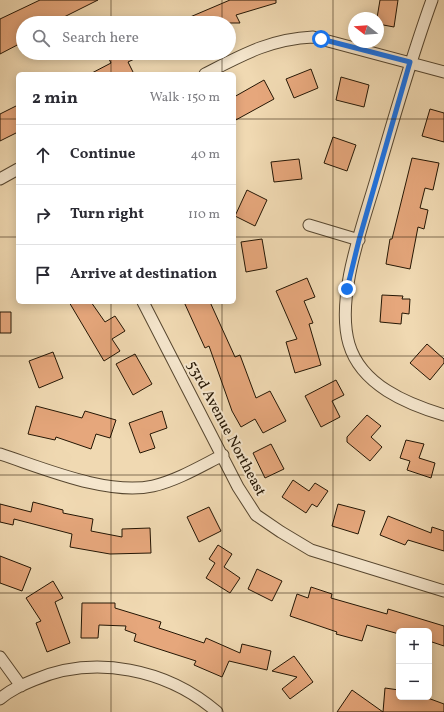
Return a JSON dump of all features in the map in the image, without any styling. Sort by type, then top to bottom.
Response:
[{"type":"street","points":[[432,0],[410,62],[359,240],[347,289],[345,323],[349,344],[358,362],[370,377],[403,401],[444,415]]},
{"type":"street","points":[[236,60],[274,42],[293,38],[321,39],[444,72]]},
{"type":"street","points":[[209,72],[235,60]]},
{"type":"street","points":[[0,178],[16,170]]},
{"type":"street","points":[[309,225],[359,240]]},
{"type":"street","name":"53rd Avenue Northeast","points":[[144,304],[223,455],[238,487],[256,515],[311,550],[444,591]]},
{"type":"street","points":[[0,454],[73,478],[106,486],[120,487],[153,486],[184,475],[223,455]]},
{"type":"street","points":[[0,657],[20,686]]},
{"type":"street","points":[[0,699],[20,686],[52,672],[68,668],[122,668],[147,673],[196,695],[217,712]]},
{"type":"building","points":[[40,0],[98,0],[66,16],[16,16],[16,46],[0,54],[0,19]]},
{"type":"building","points":[[230,0],[276,0],[276,3],[236,15],[240,23],[236,23],[236,16],[192,16]]},
{"type":"building","points":[[380,0],[398,0],[394,27],[384,25],[384,12],[378,12]]},
{"type":"building","points":[[110,60],[132,60],[128,62],[133,72],[94,72],[111,63]]},
{"type":"building","points":[[311,69],[318,88],[294,98],[286,79]]},
{"type":"building","points":[[341,77],[369,85],[364,107],[336,100]]},
{"type":"building","points":[[264,80],[274,99],[236,120],[236,96]]},
{"type":"building","points":[[16,106],[16,133],[0,141],[0,114]]},
{"type":"building","points":[[430,109],[444,113],[444,142],[422,136]]},
{"type":"building","points":[[333,137],[356,145],[347,171],[324,163]]},
{"type":"building","points":[[412,158],[439,163],[433,190],[425,188],[420,208],[428,210],[424,229],[418,227],[410,269],[386,264],[390,239],[392,239]]},
{"type":"building","points":[[299,159],[302,179],[274,182],[271,162]]},
{"type":"building","points":[[247,190],[267,200],[255,226],[236,216]]},
{"type":"building","points":[[262,239],[267,268],[246,272],[241,242]]},
{"type":"building","points":[[307,278],[315,297],[304,301],[313,323],[309,324],[321,365],[295,373],[286,342],[297,339],[276,291]]},
{"type":"building","points":[[382,295],[403,296],[402,299],[410,299],[409,314],[402,313],[401,324],[380,322]]},
{"type":"building","points":[[70,304],[92,304],[105,322],[115,316],[125,331],[112,339],[120,351],[104,361]]},
{"type":"building","points":[[185,304],[211,304],[235,357],[240,355],[256,398],[270,391],[286,421],[263,433],[255,419],[241,427],[232,411],[209,346],[205,348]]},
{"type":"building","points":[[0,312],[11,312],[11,333],[0,333]]},
{"type":"building","points":[[427,344],[444,359],[444,363],[430,380],[410,363]]},
{"type":"building","points":[[53,352],[63,378],[39,388],[29,361]]},
{"type":"building","points":[[135,354],[152,384],[133,395],[116,364]]},
{"type":"building","points":[[336,380],[344,395],[332,401],[340,417],[321,427],[305,396]]},
{"type":"building","points":[[36,406],[82,418],[85,411],[116,420],[110,438],[96,434],[91,449],[56,437],[55,440],[28,434]]},
{"type":"building","points":[[162,411],[167,428],[150,434],[155,448],[140,453],[129,423]]},
{"type":"building","points":[[367,415],[381,426],[371,437],[382,447],[370,461],[347,442],[347,437]]},
{"type":"building","points":[[406,440],[424,444],[419,458],[435,463],[431,478],[407,470],[410,461],[400,458]]},
{"type":"building","points":[[271,444],[284,469],[265,478],[253,453]]},
{"type":"building","points":[[293,480],[309,491],[315,483],[328,491],[317,507],[312,504],[306,513],[282,497]]},
{"type":"building","points":[[33,502],[63,510],[63,513],[93,519],[91,531],[122,537],[122,529],[150,528],[151,553],[110,554],[70,547],[72,534],[14,519],[13,525],[0,522],[0,504],[31,512]]},
{"type":"building","points":[[338,504],[365,511],[358,534],[332,526]]},
{"type":"building","points":[[209,507],[221,531],[199,542],[187,517]]},
{"type":"building","points":[[388,516],[431,533],[432,527],[444,531],[444,551],[408,540],[405,545],[380,535]]},
{"type":"building","points":[[218,545],[232,554],[224,567],[240,578],[230,593],[206,578],[215,563],[209,559]]},
{"type":"building","points":[[0,556],[31,568],[22,591],[0,583]]},
{"type":"building","points":[[257,569],[282,581],[272,601],[248,589]]},
{"type":"building","points":[[53,581],[63,598],[55,602],[70,643],[47,652],[36,623],[41,621],[26,598]]},
{"type":"building","points":[[311,587],[332,594],[331,598],[387,614],[388,609],[444,626],[444,646],[432,642],[432,628],[396,628],[396,633],[367,625],[362,641],[336,634],[337,632],[290,616],[297,594],[308,598]]},
{"type":"building","points":[[82,603],[115,603],[115,608],[161,622],[159,628],[204,643],[206,638],[240,653],[242,644],[271,651],[267,670],[229,661],[222,677],[194,665],[196,661],[134,641],[136,634],[125,630],[126,626],[99,625],[98,638],[81,638]]},
{"type":"building","points":[[294,656],[313,682],[290,699],[282,689],[297,677],[272,671]]},
{"type":"building","points":[[385,688],[396,690],[396,700],[432,700],[444,704],[444,712],[383,712]]},
{"type":"building","points":[[352,690],[383,712],[337,712]]},
{"type":"route","points":[[321,39],[410,62],[359,240],[347,289]]}]
